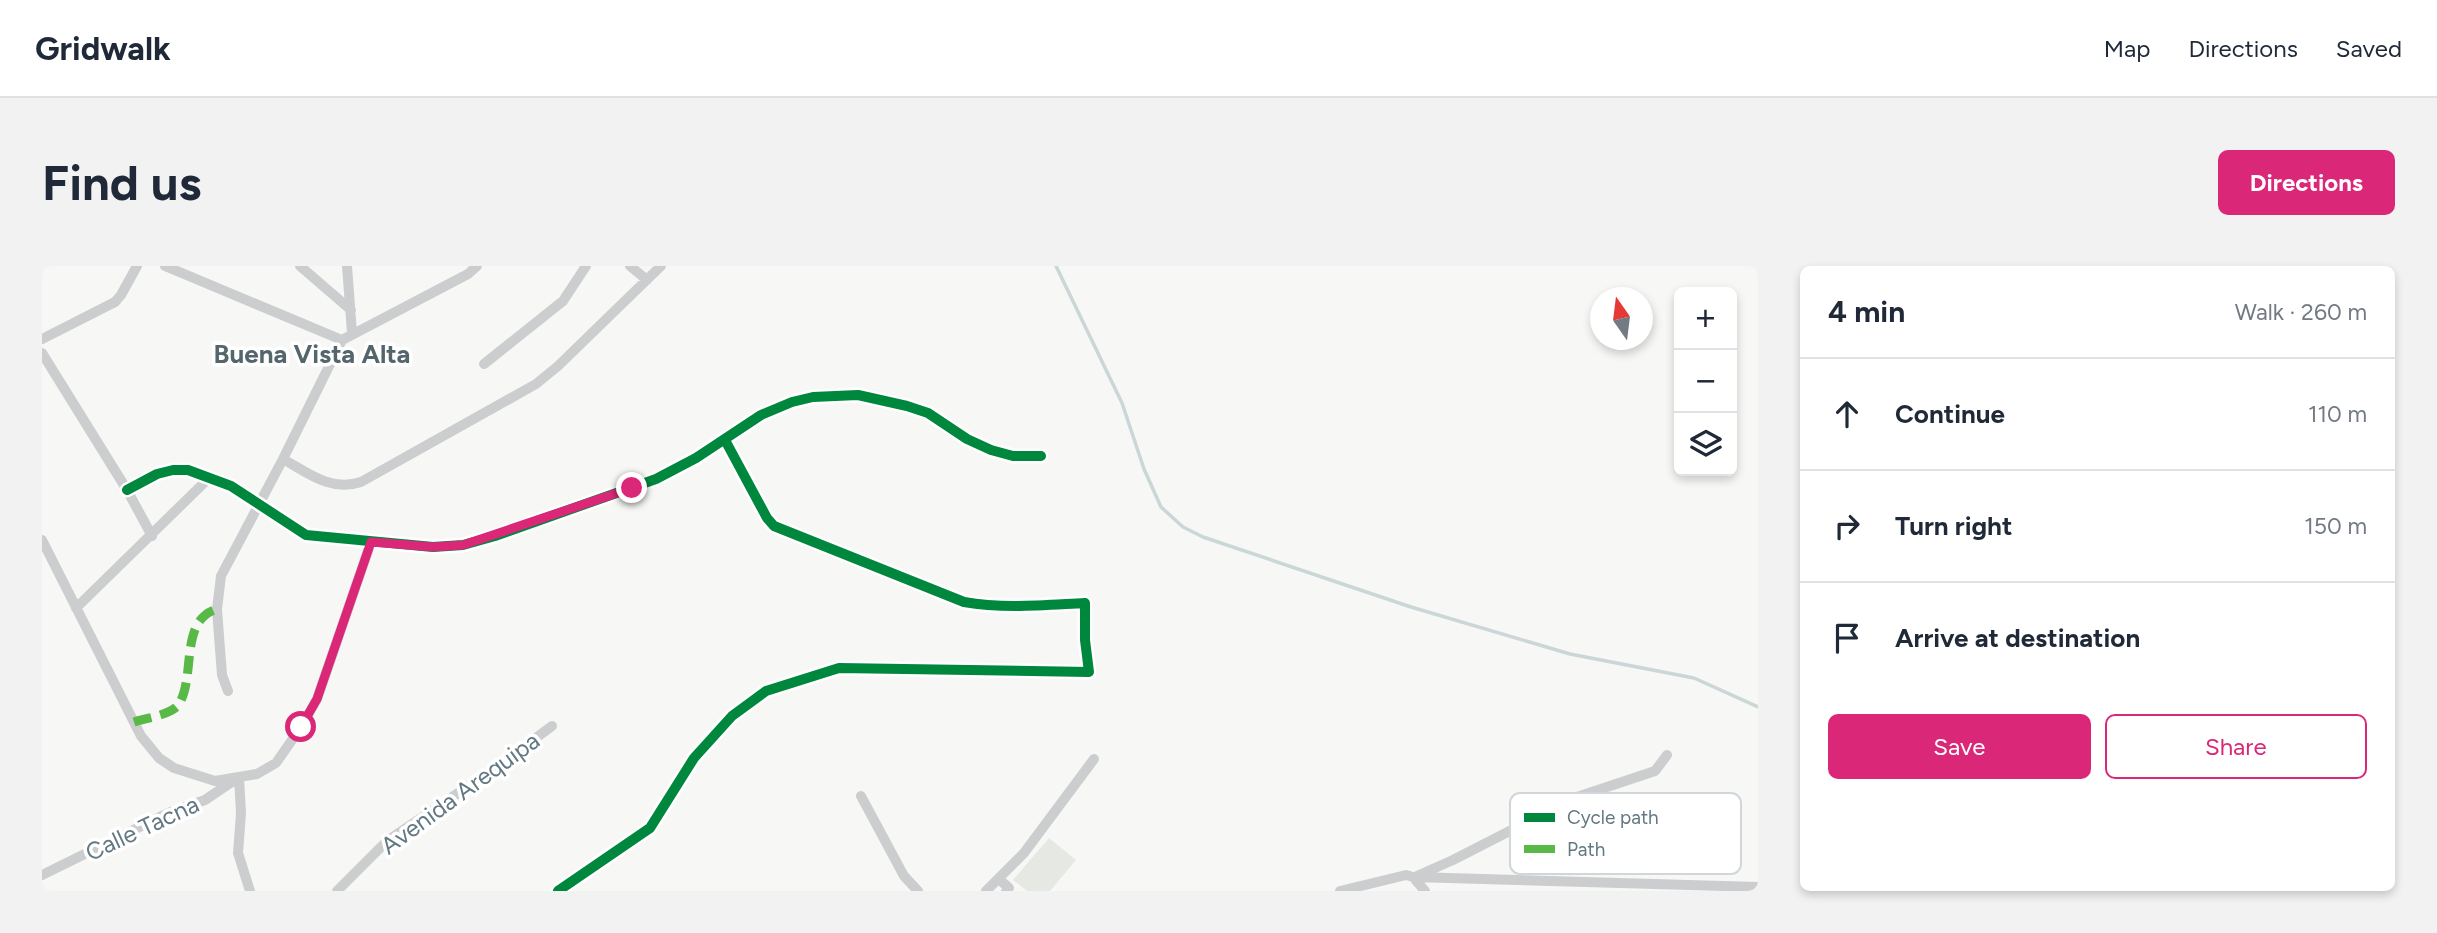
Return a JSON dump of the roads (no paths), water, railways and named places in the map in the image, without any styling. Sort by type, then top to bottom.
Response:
[{"type":"street","points":[[42,339],[115,302],[137,266]]},
{"type":"street","points":[[165,266],[342,340]]},
{"type":"street","points":[[300,266],[351,310]]},
{"type":"street","points":[[347,266],[352,333]]},
{"type":"street","points":[[228,691],[222,675],[217,609],[221,576],[342,340],[468,274],[477,266]]},
{"type":"street","points":[[484,364],[563,301],[586,266]]},
{"type":"street","points":[[630,266],[647,280]]},
{"type":"street","points":[[283,459],[331,484],[347,486],[361,482],[536,384],[661,266]]},
{"type":"street","points":[[42,353],[127,490],[152,536]]},
{"type":"street","points":[[127,490],[157,474],[188,470],[211,476],[231,486],[306,535],[433,547],[463,545],[656,480],[761,415],[792,402],[833,395],[898,403],[928,413],[967,439],[991,450],[1013,456],[1041,456]]},
{"type":"street","points":[[558,891],[650,828],[694,758],[732,716],[766,691],[839,668],[1089,673],[1085,640],[1085,603],[1024,607],[985,606],[964,602],[774,526],[724,440]]},
{"type":"street","points":[[76,608],[211,476]]},
{"type":"street","points":[[42,540],[141,736],[159,758],[174,768],[215,781],[257,774],[276,762],[301,727],[317,699],[371,542]]},
{"type":"street","name":"Avenida Arequipa","points":[[337,891],[387,841],[494,769],[552,726]]},
{"type":"street","points":[[1590,793],[1655,772],[1667,755]]},
{"type":"street","points":[[986,891],[1052,817],[1094,759]]},
{"type":"street","points":[[239,778],[241,813],[237,853],[250,891]]},
{"type":"street","name":"Calle Tacna","points":[[42,874],[168,813],[205,800],[239,778]]},
{"type":"street","points":[[861,796],[904,876],[918,891]]},
{"type":"street","points":[[1413,877],[1454,860],[1510,831]]},
{"type":"street","points":[[1340,891],[1406,875],[1758,887]]},
{"type":"street","points":[[1413,877],[1425,891]]},
{"type":"street","points":[[999,879],[1009,888],[1006,891]]},
{"type":"street","points":[[1569,891],[1583,883]]},
{"type":"waterway","points":[[1056,266],[1122,403],[1144,469],[1161,507],[1183,527],[1203,537],[1411,607],[1570,654],[1694,678],[1758,707]]},
{"type":"district","name":"Buena Vista Alta","points":[[312,354]]}]
